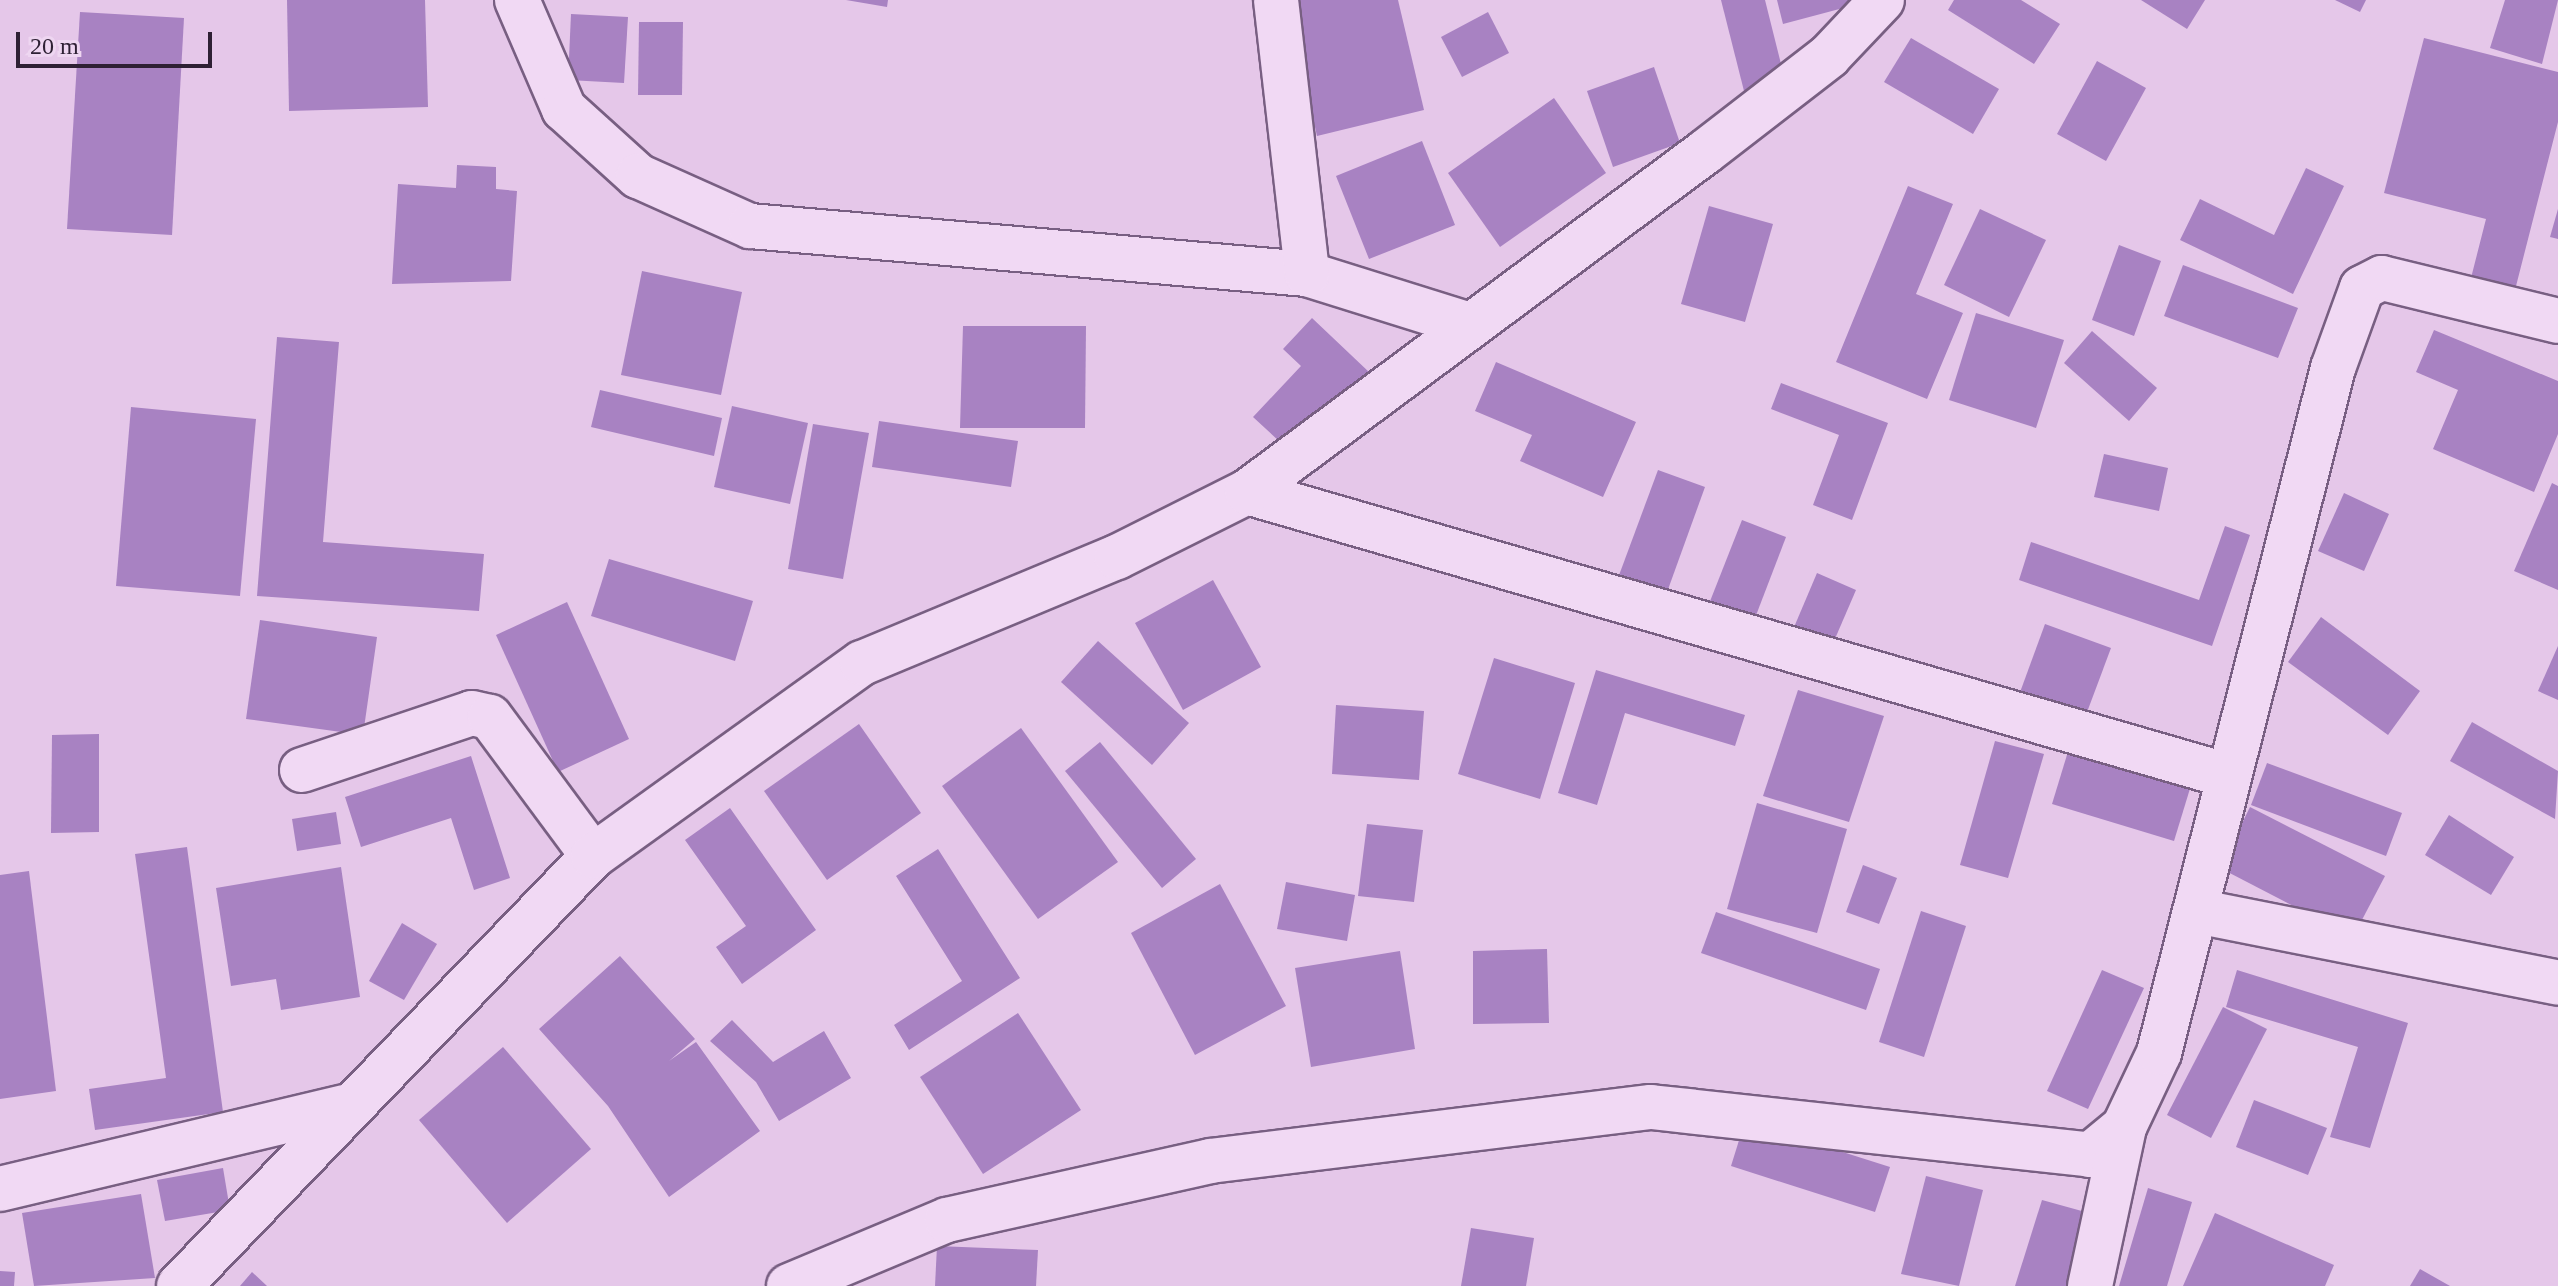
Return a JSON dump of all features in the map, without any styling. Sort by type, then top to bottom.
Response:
[{"type":"street","points":[[517,0],[564,109],[638,176],[750,226],[1307,274],[1467,324]]},
{"type":"street","points":[[1276,0],[1307,274]]},
{"type":"street","points":[[179,1286],[344,1107],[593,856],[862,663],[1117,557],[1247,492],[1467,324],[1829,56],[1882,0]]},
{"type":"street","points":[[2090,1286],[2124,1127],[2159,1053],[2333,368],[2362,288],[2382,278],[2558,321]]},
{"type":"street","points":[[1247,492],[2229,776]]},
{"type":"street","points":[[302,770],[472,713],[490,717],[593,856]]},
{"type":"street","points":[[2196,911],[2558,983]]},
{"type":"street","points":[[0,1189],[344,1107]]},
{"type":"street","points":[[789,1286],[947,1220],[1210,1161],[1635,1109],[2090,1155],[2124,1127]]},
{"type":"building","points":[[287,0],[425,0],[428,107],[289,111]]},
{"type":"building","points":[[846,0],[888,0],[887,7]]},
{"type":"building","points":[[1286,0],[1398,0],[1424,110],[1317,136]]},
{"type":"building","points":[[1721,0],[1765,0],[1785,80],[1744,91]]},
{"type":"building","points":[[1777,0],[1862,0],[1862,3],[1783,24]]},
{"type":"building","points":[[1954,0],[2021,0],[2060,24],[2034,64],[1948,10]]},
{"type":"building","points":[[2141,0],[2205,0],[2187,29]]},
{"type":"building","points":[[2335,0],[2366,0],[2360,12]]},
{"type":"building","points":[[2505,0],[2558,0],[2542,64],[2490,48]]},
{"type":"building","points":[[80,12],[184,18],[172,235],[67,229]]},
{"type":"building","points":[[1488,12],[1509,53],[1462,77],[1441,37]]},
{"type":"building","points":[[571,14],[628,17],[624,83],[568,80]]},
{"type":"building","points":[[639,22],[683,22],[682,95],[638,95]]},
{"type":"building","points":[[1911,38],[1999,89],[1973,134],[1884,82]]},
{"type":"building","points":[[2424,38],[2558,72],[2558,122],[2515,290],[2471,278],[2486,219],[2384,193]]},
{"type":"building","points":[[2097,61],[2146,88],[2106,161],[2057,134]]},
{"type":"building","points":[[1654,67],[1680,143],[1613,167],[1587,91]]},
{"type":"building","points":[[1554,98],[1606,173],[1500,247],[1448,173]]},
{"type":"building","points":[[1422,141],[1455,225],[1369,259],[1336,176]]},
{"type":"building","points":[[457,165],[496,167],[496,189],[517,191],[511,281],[392,284],[398,184],[456,188]]},
{"type":"building","points":[[2306,168],[2344,186],[2293,294],[2180,240],[2200,199],[2274,235]]},
{"type":"building","points":[[1908,186],[1953,204],[1916,294],[1963,313],[1927,399],[1836,362]]},
{"type":"building","points":[[1709,206],[1773,224],[1745,322],[1681,304]]},
{"type":"building","points":[[1980,209],[2046,240],[2009,317],[1944,285]]},
{"type":"building","points":[[2558,209],[2558,239],[2550,237]]},
{"type":"building","points":[[2119,245],[2161,261],[2134,336],[2092,320]]},
{"type":"building","points":[[2183,265],[2298,308],[2278,358],[2164,316]]},
{"type":"building","points":[[642,271],[742,292],[721,395],[621,375]]},
{"type":"building","points":[[1976,313],[2064,340],[2036,428],[1949,400]]},
{"type":"building","points":[[1312,318],[1370,373],[1294,455],[1253,417],[1301,366],[1283,349]]},
{"type":"building","points":[[963,326],[1086,326],[1085,428],[960,428]]},
{"type":"building","points":[[2434,330],[2558,381],[2558,434],[2534,492],[2433,449],[2458,390],[2416,372]]},
{"type":"building","points":[[2092,331],[2157,388],[2129,421],[2064,363]]},
{"type":"building","points":[[277,337],[339,342],[323,542],[484,554],[479,611],[257,596]]},
{"type":"building","points":[[1496,362],[1636,422],[1603,497],[1520,461],[1532,435],[1475,411]]},
{"type":"building","points":[[1781,383],[1888,423],[1852,520],[1813,505],[1839,435],[1771,409]]},
{"type":"building","points":[[600,390],[722,418],[714,456],[591,427]]},
{"type":"building","points":[[732,406],[808,423],[790,504],[714,487]]},
{"type":"building","points":[[131,407],[256,419],[240,596],[116,586]]},
{"type":"building","points":[[879,421],[1018,441],[1011,487],[872,467]]},
{"type":"building","points":[[813,424],[869,433],[843,579],[788,569]]},
{"type":"building","points":[[2104,454],[2168,468],[2159,511],[2094,497]]},
{"type":"building","points":[[1658,470],[1705,487],[1666,595],[1618,578]]},
{"type":"building","points":[[2552,483],[2558,486],[2558,590],[2514,571]]},
{"type":"building","points":[[2344,493],[2389,514],[2364,571],[2318,551]]},
{"type":"building","points":[[1742,520],[1786,537],[1750,631],[1705,614]]},
{"type":"building","points":[[2225,526],[2250,535],[2212,646],[2019,580],[2031,542],[2199,600]]},
{"type":"building","points":[[609,559],[753,601],[735,661],[591,616]]},
{"type":"building","points":[[1817,573],[1856,590],[1828,655],[1789,639]]},
{"type":"building","points":[[1213,580],[1261,667],[1183,710],[1135,623]]},
{"type":"building","points":[[567,602],[629,739],[558,772],[496,635]]},
{"type":"building","points":[[2321,617],[2420,691],[2388,735],[2288,662]]},
{"type":"building","points":[[260,620],[377,637],[363,735],[246,719]]},
{"type":"building","points":[[2045,624],[2111,648],[2080,731],[2015,706]]},
{"type":"building","points":[[1098,641],[1189,723],[1152,765],[1061,682]]},
{"type":"building","points":[[2558,646],[2558,700],[2538,691]]},
{"type":"building","points":[[1494,658],[1575,683],[1540,799],[1458,774]]},
{"type":"building","points":[[1596,670],[1745,715],[1735,746],[1625,713],[1597,805],[1558,793]]},
{"type":"building","points":[[1798,690],[1884,716],[1849,822],[1763,796]]},
{"type":"building","points":[[1336,705],[1424,711],[1419,780],[1332,774]]},
{"type":"building","points":[[2472,722],[2558,771],[2555,819],[2450,761]]},
{"type":"building","points":[[859,724],[921,813],[827,880],[764,791]]},
{"type":"building","points":[[1021,728],[1118,862],[1038,919],[942,786]]},
{"type":"building","points":[[99,734],[99,832],[51,833],[52,735]]},
{"type":"building","points":[[1995,741],[2044,754],[2008,878],[1960,865]]},
{"type":"building","points":[[1100,742],[1196,859],[1162,888],[1065,771]]},
{"type":"building","points":[[2070,745],[2192,782],[2174,841],[2052,804]]},
{"type":"building","points":[[471,756],[510,878],[474,890],[451,818],[361,847],[345,797]]},
{"type":"building","points":[[2267,763],[2402,813],[2386,856],[2251,805]]},
{"type":"building","points":[[1757,803],[1847,829],[1817,933],[1727,909]]},
{"type":"building","points":[[2250,807],[2385,876],[2353,937],[2220,868]]},
{"type":"building","points":[[730,808],[816,930],[742,984],[716,947],[746,926],[685,840]]},
{"type":"building","points":[[336,812],[341,844],[297,851],[292,819]]},
{"type":"building","points":[[2449,815],[2514,857],[2491,895],[2425,855]]},
{"type":"building","points":[[1367,824],[1423,830],[1414,902],[1358,896]]},
{"type":"building","points":[[187,847],[223,1112],[95,1130],[89,1089],[166,1078],[135,854]]},
{"type":"building","points":[[938,849],[1020,978],[909,1050],[894,1025],[962,981],[896,876]]},
{"type":"building","points":[[1863,865],[1897,878],[1879,924],[1846,912]]},
{"type":"building","points":[[341,867],[360,997],[281,1010],[276,979],[231,986],[216,888]]},
{"type":"building","points":[[29,871],[56,1091],[0,1099],[0,875]]},
{"type":"building","points":[[1286,882],[1355,895],[1347,941],[1277,929]]},
{"type":"building","points":[[1220,884],[1286,1006],[1195,1055],[1131,933]]},
{"type":"building","points":[[1921,911],[1966,926],[1924,1057],[1879,1042]]},
{"type":"building","points":[[1716,912],[1880,969],[1866,1010],[1701,953]]},
{"type":"building","points":[[402,923],[437,944],[404,1000],[369,981]]},
{"type":"building","points":[[1547,949],[1549,1023],[1473,1024],[1473,951]]},
{"type":"building","points":[[1400,951],[1415,1049],[1311,1067],[1295,968]]},
{"type":"building","points":[[620,956],[695,1039],[669,1061],[696,1042],[760,1131],[669,1197],[608,1106],[539,1029]]},
{"type":"building","points":[[2102,970],[2144,988],[2088,1109],[2047,1091]]},
{"type":"building","points":[[2237,970],[2408,1023],[2370,1148],[2330,1137],[2358,1047],[2226,1007]]},
{"type":"building","points":[[2223,1007],[2267,1029],[2211,1138],[2167,1115]]},
{"type":"building","points":[[1018,1013],[1081,1110],[983,1174],[920,1077]]},
{"type":"building","points":[[732,1020],[773,1062],[824,1031],[851,1078],[779,1121],[756,1082],[710,1041]]},
{"type":"building","points":[[503,1047],[591,1149],[507,1223],[419,1120]]},
{"type":"building","points":[[2254,1100],[2327,1128],[2308,1175],[2236,1147]]},
{"type":"building","points":[[1745,1121],[1890,1167],[1875,1212],[1731,1166]]},
{"type":"building","points":[[223,1168],[230,1210],[165,1221],[157,1180]]},
{"type":"building","points":[[1926,1176],[1983,1190],[1959,1286],[1901,1274]]},
{"type":"building","points":[[2148,1188],[2192,1202],[2167,1286],[2119,1286]]},
{"type":"building","points":[[141,1194],[155,1278],[34,1286],[22,1213]]},
{"type":"building","points":[[2042,1200],[2089,1213],[2067,1286],[2015,1286]]},
{"type":"building","points":[[2215,1213],[2334,1265],[2325,1286],[2183,1286]]},
{"type":"building","points":[[1471,1228],[1534,1238],[1526,1286],[1461,1286]]},
{"type":"building","points":[[937,1246],[1038,1250],[1036,1286],[935,1286]]},
{"type":"building","points":[[2420,1269],[2450,1286],[2410,1286]]},
{"type":"building","points":[[0,1271],[15,1272],[14,1286],[0,1286]]},
{"type":"building","points":[[252,1272],[267,1286],[240,1286]]}]
